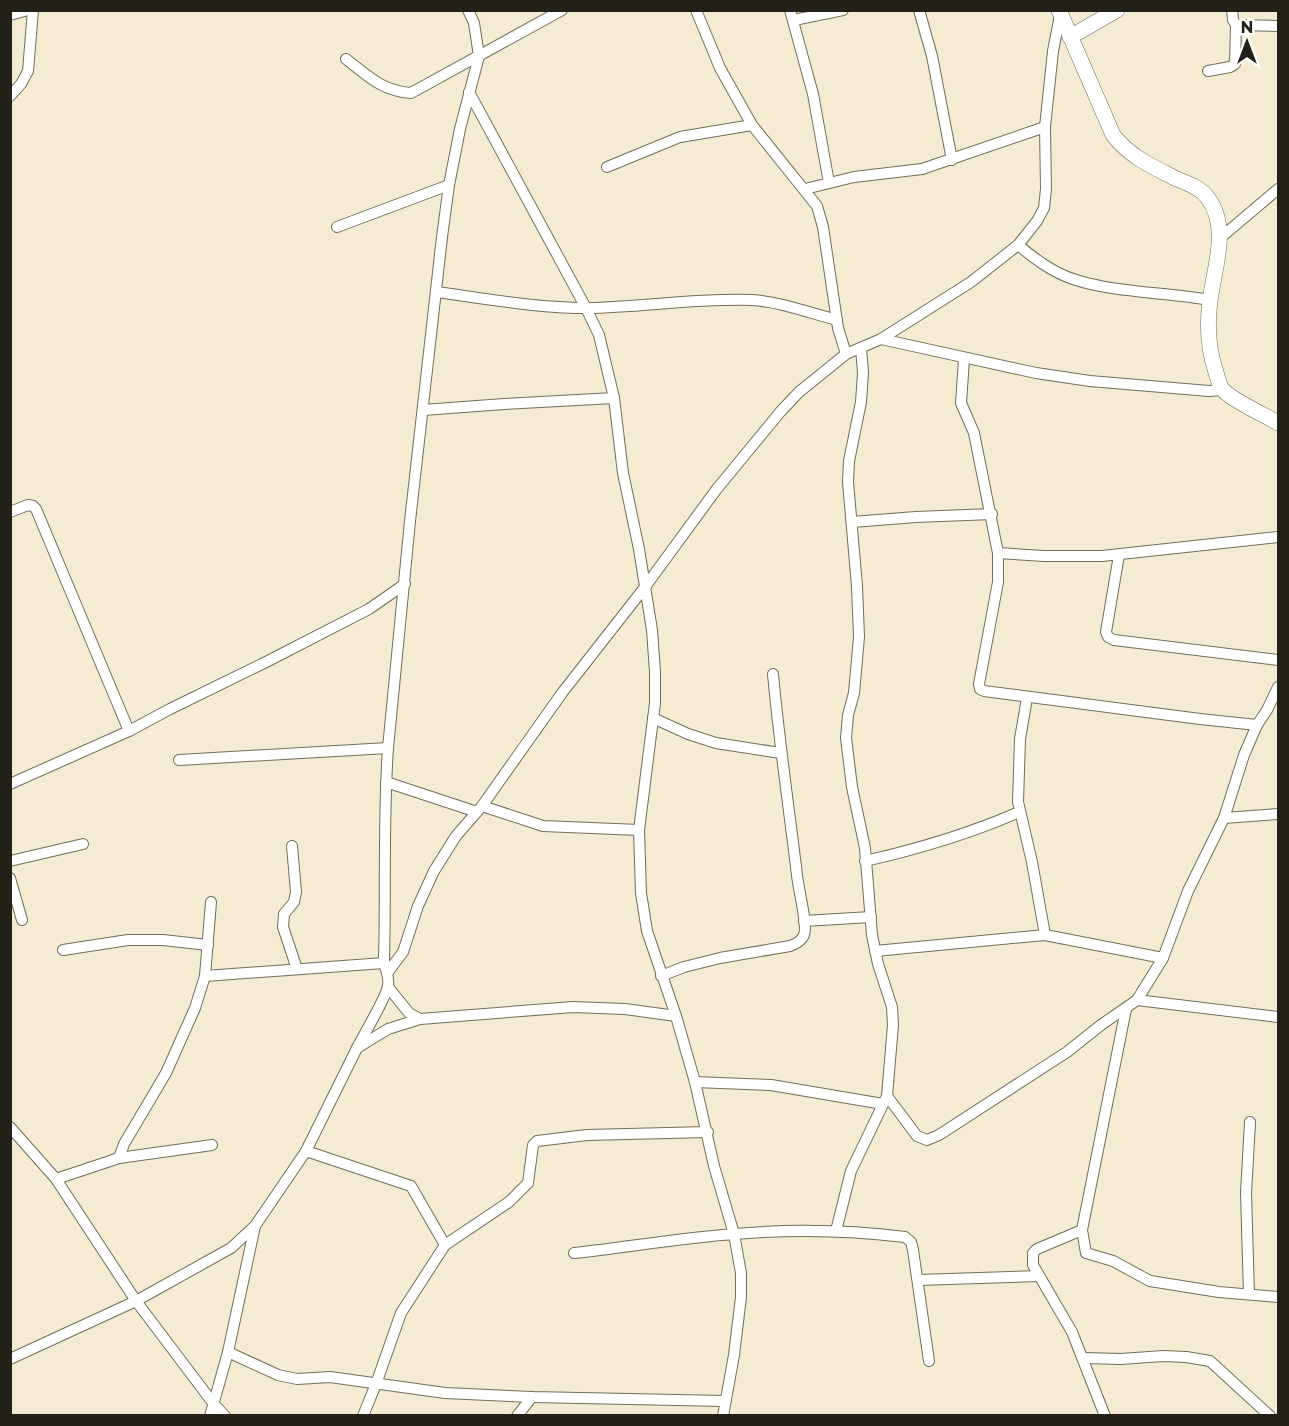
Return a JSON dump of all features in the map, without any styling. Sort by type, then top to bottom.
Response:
[{"type":"street","points":[[10,15],[28,10]]},
{"type":"street","points":[[10,96],[21,84],[28,71],[33,10]]},
{"type":"street","points":[[420,1019],[409,1013],[388,987],[386,968],[386,782],[410,521],[449,185],[479,56],[474,23],[468,10]]},
{"type":"street","points":[[345,59],[393,92],[411,93],[562,10]]},
{"type":"street","points":[[696,10],[720,68],[752,125],[817,206],[824,228],[837,320],[846,354]]},
{"type":"street","points":[[829,183],[813,94],[792,15],[843,10]]},
{"type":"street","points":[[919,10],[932,56],[952,160]]},
{"type":"street","points":[[1070,37],[1117,10]]},
{"type":"street","points":[[1208,71],[1235,64],[1236,25],[1232,10]]},
{"type":"street","points":[[1060,12],[1113,135],[1124,149],[1138,159],[1194,186],[1208,197],[1217,217],[1218,264],[1210,300],[1208,332],[1211,355],[1222,390]]},
{"type":"street","points":[[206,976],[297,969],[386,968],[403,952],[418,906],[434,871],[456,836],[479,809],[562,693],[645,587],[716,490],[781,411],[799,392],[846,354],[881,339],[971,282],[1018,245],[1037,221],[1044,208],[1045,128],[1053,51],[1060,12]]},
{"type":"street","points":[[1236,25],[1278,26]]},
{"type":"street","points":[[469,92],[599,335],[614,398],[624,473],[645,587],[655,672],[653,718],[639,830],[641,892],[647,931],[676,1016],[695,1082],[714,1166],[734,1234],[741,1274],[741,1297],[734,1355],[723,1416]]},
{"type":"street","points":[[608,167],[680,137],[752,125]]},
{"type":"street","points":[[805,189],[854,177],[922,168],[1045,128]]},
{"type":"street","points":[[337,227],[449,185]]},
{"type":"street","points":[[1219,239],[1278,189]]},
{"type":"street","points":[[1018,245],[1042,265],[1073,279],[1129,290],[1210,300]]},
{"type":"street","points":[[437,292],[516,303],[586,308],[755,300],[837,320]]},
{"type":"street","points":[[881,339],[1036,373],[1090,381],[1209,391],[1222,390],[1249,408],[1278,423]]},
{"type":"street","points":[[836,1231],[851,1172],[885,1100],[893,1025],[892,1007],[875,951],[865,848],[851,778],[846,738],[848,715],[854,693],[859,637],[849,461],[861,402],[863,373],[861,348]]},
{"type":"street","points":[[964,358],[961,403],[974,433],[999,553],[998,582],[979,684],[980,689],[1027,698],[1257,725]]},
{"type":"street","points":[[423,410],[614,398]]},
{"type":"street","points":[[10,512],[28,505],[36,509],[129,731]]},
{"type":"street","points":[[852,522],[992,514]]},
{"type":"street","points":[[999,553],[1082,557],[1119,555],[1153,549],[1278,537]]},
{"type":"street","points":[[1119,555],[1106,632],[1108,637],[1142,644],[1278,660]]},
{"type":"street","points":[[10,784],[129,731],[369,609],[405,584]]},
{"type":"street","points":[[661,976],[684,967],[720,958],[790,946],[798,943],[804,934],[780,753],[773,674]]},
{"type":"street","points":[[695,1082],[771,1084],[885,1100],[918,1136],[927,1140],[939,1135],[1067,1052],[1137,1000],[1163,958],[1188,891],[1224,818],[1244,755],[1278,687]]},
{"type":"street","points":[[1027,698],[1020,739],[1017,789],[1019,812],[1032,862],[1045,935]]},
{"type":"street","points":[[653,718],[687,734],[716,743],[780,753]]},
{"type":"street","points":[[179,760],[388,748]]},
{"type":"street","points":[[386,782],[543,826],[639,830]]},
{"type":"street","points":[[865,861],[949,839],[988,826],[1019,812]]},
{"type":"street","points":[[1224,818],[1264,817],[1278,814]]},
{"type":"street","points":[[10,861],[83,844]]},
{"type":"street","points":[[292,846],[296,892],[294,902],[284,914],[283,927],[297,969]]},
{"type":"street","points":[[10,879],[22,920]]},
{"type":"street","points":[[120,1158],[124,1144],[165,1073],[195,1008],[206,976],[211,902]]},
{"type":"street","points":[[804,921],[871,917]]},
{"type":"street","points":[[875,951],[1045,935],[1163,958]]},
{"type":"street","points":[[63,950],[128,940],[163,940],[208,945]]},
{"type":"street","points":[[10,1359],[136,1301],[231,1248],[255,1226],[306,1151],[388,987]]},
{"type":"street","points":[[1137,1000],[1278,1017]]},
{"type":"street","points":[[357,1048],[388,1029],[420,1019],[573,1006],[625,1009],[676,1016]]},
{"type":"street","points":[[1126,1009],[1082,1230],[1086,1253],[1113,1261],[1150,1281],[1278,1297]]},
{"type":"street","points":[[1249,1294],[1246,1193],[1250,1122]]},
{"type":"street","points":[[11,1128],[56,1179],[136,1301],[225,1416]]},
{"type":"street","points":[[363,1416],[401,1313],[445,1245],[525,1189],[528,1184],[533,1146],[537,1141],[587,1135],[708,1132]]},
{"type":"street","points":[[56,1179],[120,1158],[212,1145]]},
{"type":"street","points":[[306,1151],[411,1186],[445,1245]]},
{"type":"street","points":[[210,1416],[228,1352],[255,1226]]},
{"type":"street","points":[[1082,1230],[1037,1249],[1033,1253],[1033,1265],[1072,1332],[1105,1416]]},
{"type":"street","points":[[574,1253],[734,1234],[836,1231],[905,1237],[911,1242],[929,1361]]},
{"type":"street","points":[[918,1280],[1039,1276]]},
{"type":"street","points":[[228,1352],[278,1375],[297,1379],[330,1377],[445,1393],[725,1401]]},
{"type":"street","points":[[1084,1358],[1121,1359],[1163,1356],[1210,1361],[1270,1416]]},
{"type":"street","points":[[517,1416],[532,1397]]}]
